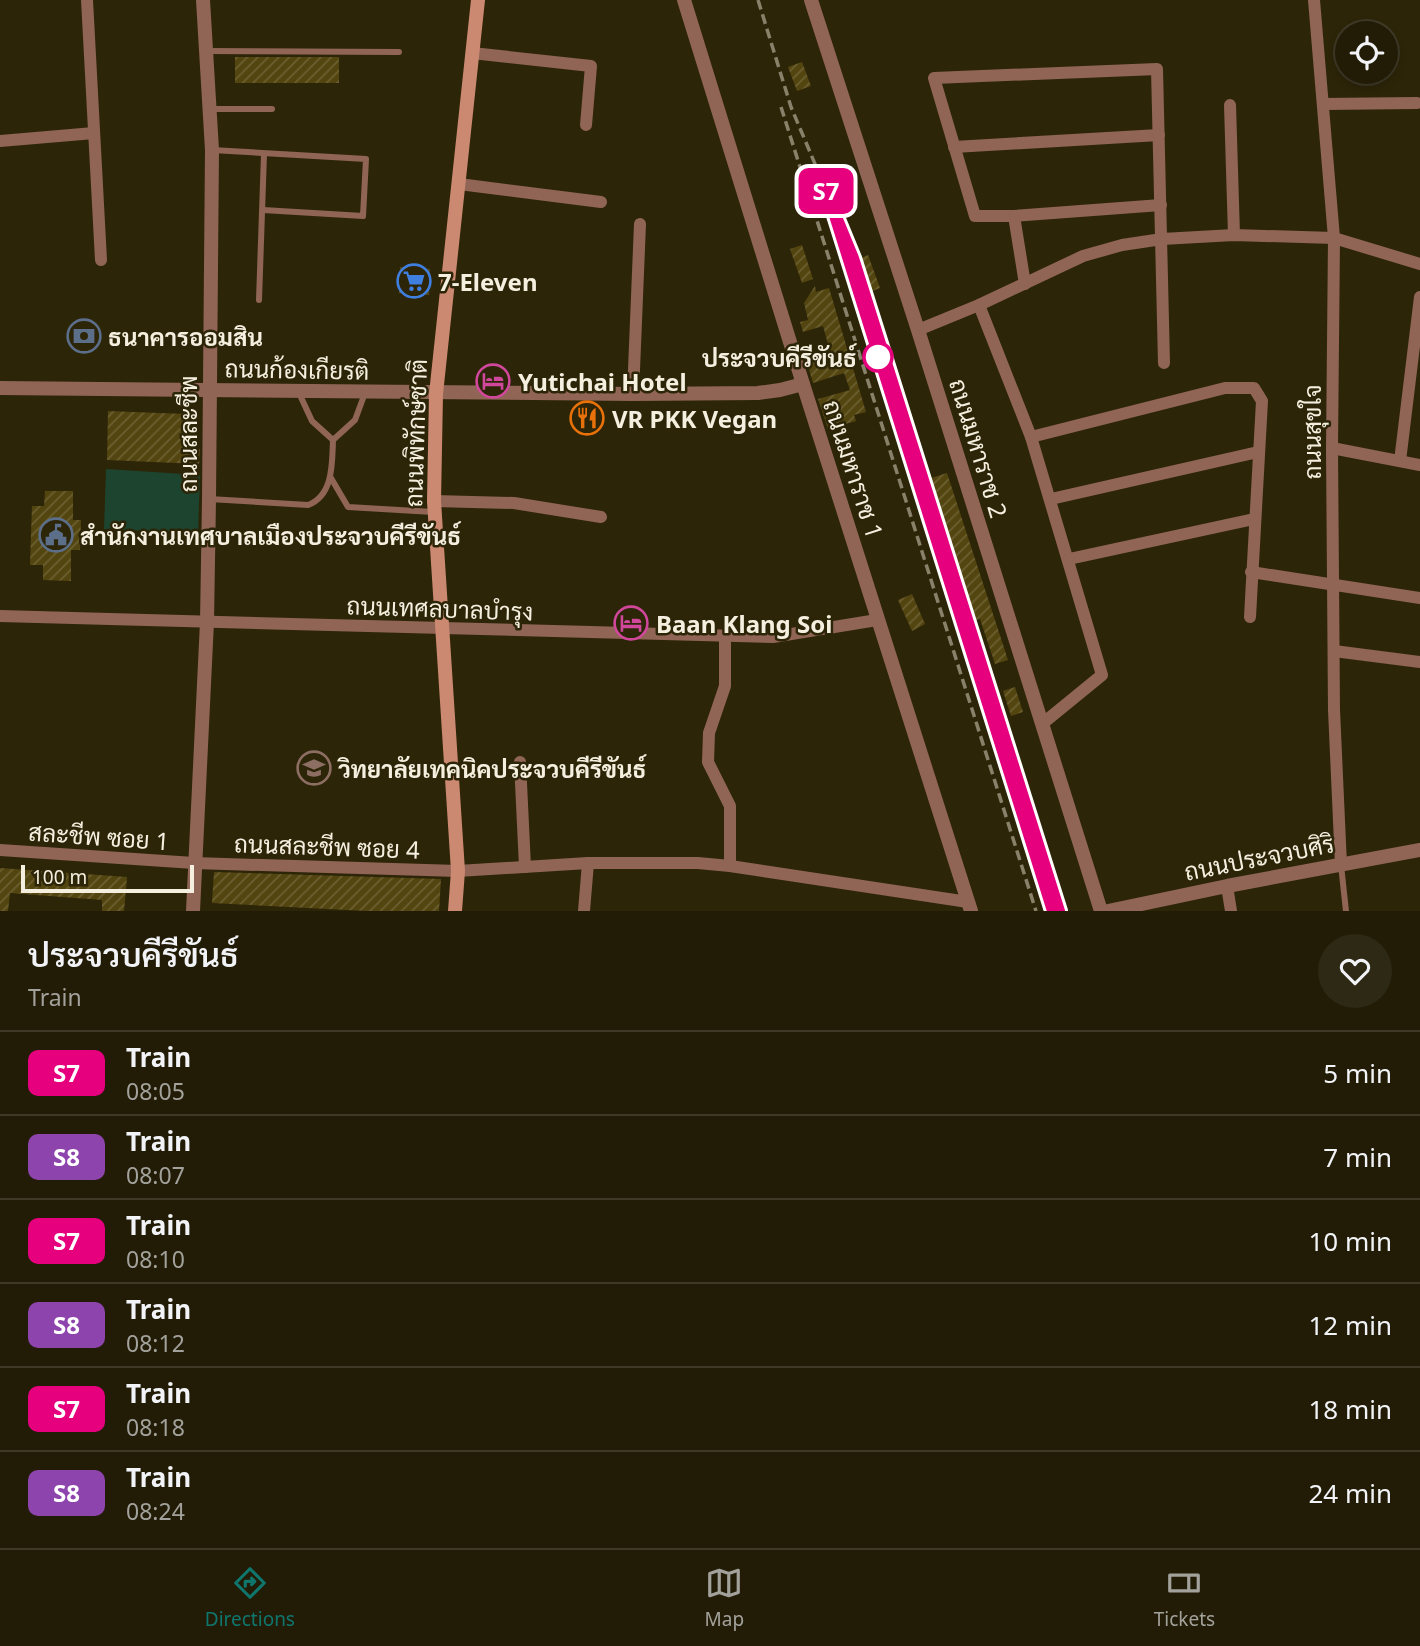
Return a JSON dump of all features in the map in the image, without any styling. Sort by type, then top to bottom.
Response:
[{"type":"main road","name":"ถนนพิทักษ์ชาติ","points":[[455,911],[458,871],[435,507],[436,394],[478,0]]},
{"type":"street","points":[[87,0],[101,260]]},
{"type":"street","name":"ถนนสละชีพ","points":[[193,911],[207,622],[209,499],[212,150],[203,0]]},
{"type":"street","name":"ถนนมหาราช 1","points":[[684,0],[969,906]]},
{"type":"street","name":"ถนนมหาราช 2","points":[[811,0],[1101,911]]},
{"type":"street","name":"ถนนสุขใจ","points":[[1314,0],[1334,239],[1334,710],[1340,864]]},
{"type":"street","points":[[472,52],[591,66],[586,125]]},
{"type":"street","points":[[1161,205],[1014,216],[975,216],[934,78],[1157,69],[1158,135],[1161,205],[1162,239],[1164,363]]},
{"type":"street","points":[[1324,104],[1417,103]]},
{"type":"street","points":[[1230,105],[1234,235]]},
{"type":"street","points":[[0,141],[94,133]]},
{"type":"street","points":[[954,147],[1158,135]]},
{"type":"street","points":[[459,184],[601,202]]},
{"type":"street","points":[[1014,216],[1025,284]]},
{"type":"street","points":[[633,394],[640,224]]},
{"type":"street","points":[[918,330],[979,305],[1083,256],[1122,245],[1162,239],[1234,235],[1334,239],[1420,264]]},
{"type":"street","points":[[1400,461],[1420,297]]},
{"type":"street","points":[[979,305],[1031,437],[1102,675],[1042,724]]},
{"type":"street","name":"ถนนก้องเกียรติ","points":[[0,388],[633,394],[758,393],[803,384]]},
{"type":"street","points":[[1031,437],[1224,388],[1254,388],[1262,401],[1250,617]]},
{"type":"street","points":[[1332,448],[1420,465]]},
{"type":"street","points":[[1051,499],[1258,452]]},
{"type":"street","points":[[435,507],[514,503],[601,517]]},
{"type":"street","points":[[1069,559],[1254,519]]},
{"type":"street","points":[[1251,572],[1420,598]]},
{"type":"street","name":"ถนนเทศลบาลบำรุง","points":[[0,616],[773,637],[877,620]]},
{"type":"street","points":[[725,636],[725,686],[709,733],[708,762],[730,807],[730,866]]},
{"type":"street","points":[[1334,651],[1420,662]]},
{"type":"street","points":[[520,762],[525,867]]},
{"type":"street","name":"สละชีพ ซอย 1","points":[[0,850],[194,863]]},
{"type":"street","name":"ถนนประจวบศิริ","points":[[1108,911],[1420,850]]},
{"type":"street","name":"ถนนสละชีพ ซอย 4","points":[[194,863],[458,871],[588,863],[698,863],[969,906]]},
{"type":"street","points":[[584,911],[588,863]]},
{"type":"street","points":[[1227,886],[1231,911]]},
{"type":"lane","points":[[205,51],[400,52]]},
{"type":"lane","points":[[210,109],[272,109]]},
{"type":"lane","points":[[212,150],[366,159],[363,216],[263,210]]},
{"type":"lane","points":[[259,300],[264,154]]},
{"type":"lane","points":[[298,391],[312,421],[333,440]]},
{"type":"lane","points":[[209,499],[308,505],[315,503],[331,478],[333,440],[355,420],[365,393]]},
{"type":"lane","points":[[331,478],[348,507],[435,507]]},
{"type":"lane","points":[[1340,864],[1346,911]]},
{"type":"green space","points":[[106,469],[200,475],[198,533],[104,529]]},
{"type":"building","points":[[235,57],[339,57],[339,83],[235,83]]},
{"type":"building","points":[[802,62],[811,86],[797,91],[788,67]]},
{"type":"building","points":[[802,245],[813,279],[802,283],[790,249]]},
{"type":"building","points":[[868,255],[880,288],[870,292],[858,259]]},
{"type":"building","name":"7-Eleven","points":[[400,267],[430,269],[429,295],[399,293]]},
{"type":"building","points":[[815,286],[816,292],[829,288],[866,412],[854,415],[856,421],[828,429],[818,399],[850,390],[844,373],[813,383],[807,363],[831,355],[823,326],[803,332],[800,322],[808,320],[804,303]]},
{"type":"building","points":[[108,411],[186,414],[185,447],[200,449],[199,464],[107,460]]},
{"type":"building","points":[[947,473],[1008,660],[995,664],[980,619],[976,620],[931,478]]},
{"type":"building","name":"สำนักงานเทศบาลเมืองประจวบคีรีขันธ์","points":[[45,491],[73,491],[73,520],[81,520],[80,550],[71,550],[71,581],[43,580],[43,565],[30,565],[32,506],[44,506]]},
{"type":"building","points":[[912,594],[925,624],[912,631],[898,600]]},
{"type":"building","points":[[1015,687],[1023,712],[1011,716],[1003,691]]},
{"type":"building","points":[[0,868],[127,877],[124,911],[102,911],[102,900],[10,893],[8,911],[0,911]]},
{"type":"building","points":[[214,872],[441,879],[439,911],[367,911],[212,903]]},
{"type":"railway","points":[[758,0],[791,107],[826,190],[1052,911]]},
{"type":"railway","points":[[781,107],[1036,911]]},
{"type":"train","name":"S7","points":[[1052,911],[826,190],[854,258],[1060,911]]},
{"type":"place","name":"7-Eleven","points":[[414,281]]},
{"type":"place","name":"ธนาคารออมสิน","points":[[84,336]]},
{"type":"place","name":"ประจวบคีรีขันธ์","points":[[878,357]]},
{"type":"place","name":"Yutichai Hotel","points":[[493,381]]},
{"type":"place","name":"VR PKK Vegan","points":[[587,418]]},
{"type":"place","name":"สำนักงานเทศบาลเมืองประจวบคีรีขันธ์","points":[[56,535]]},
{"type":"place","name":"Baan Klang Soi","points":[[631,623]]},
{"type":"place","name":"วิทยาลัยเทคนิคประจวบคีรีขันธ์","points":[[314,768]]}]
